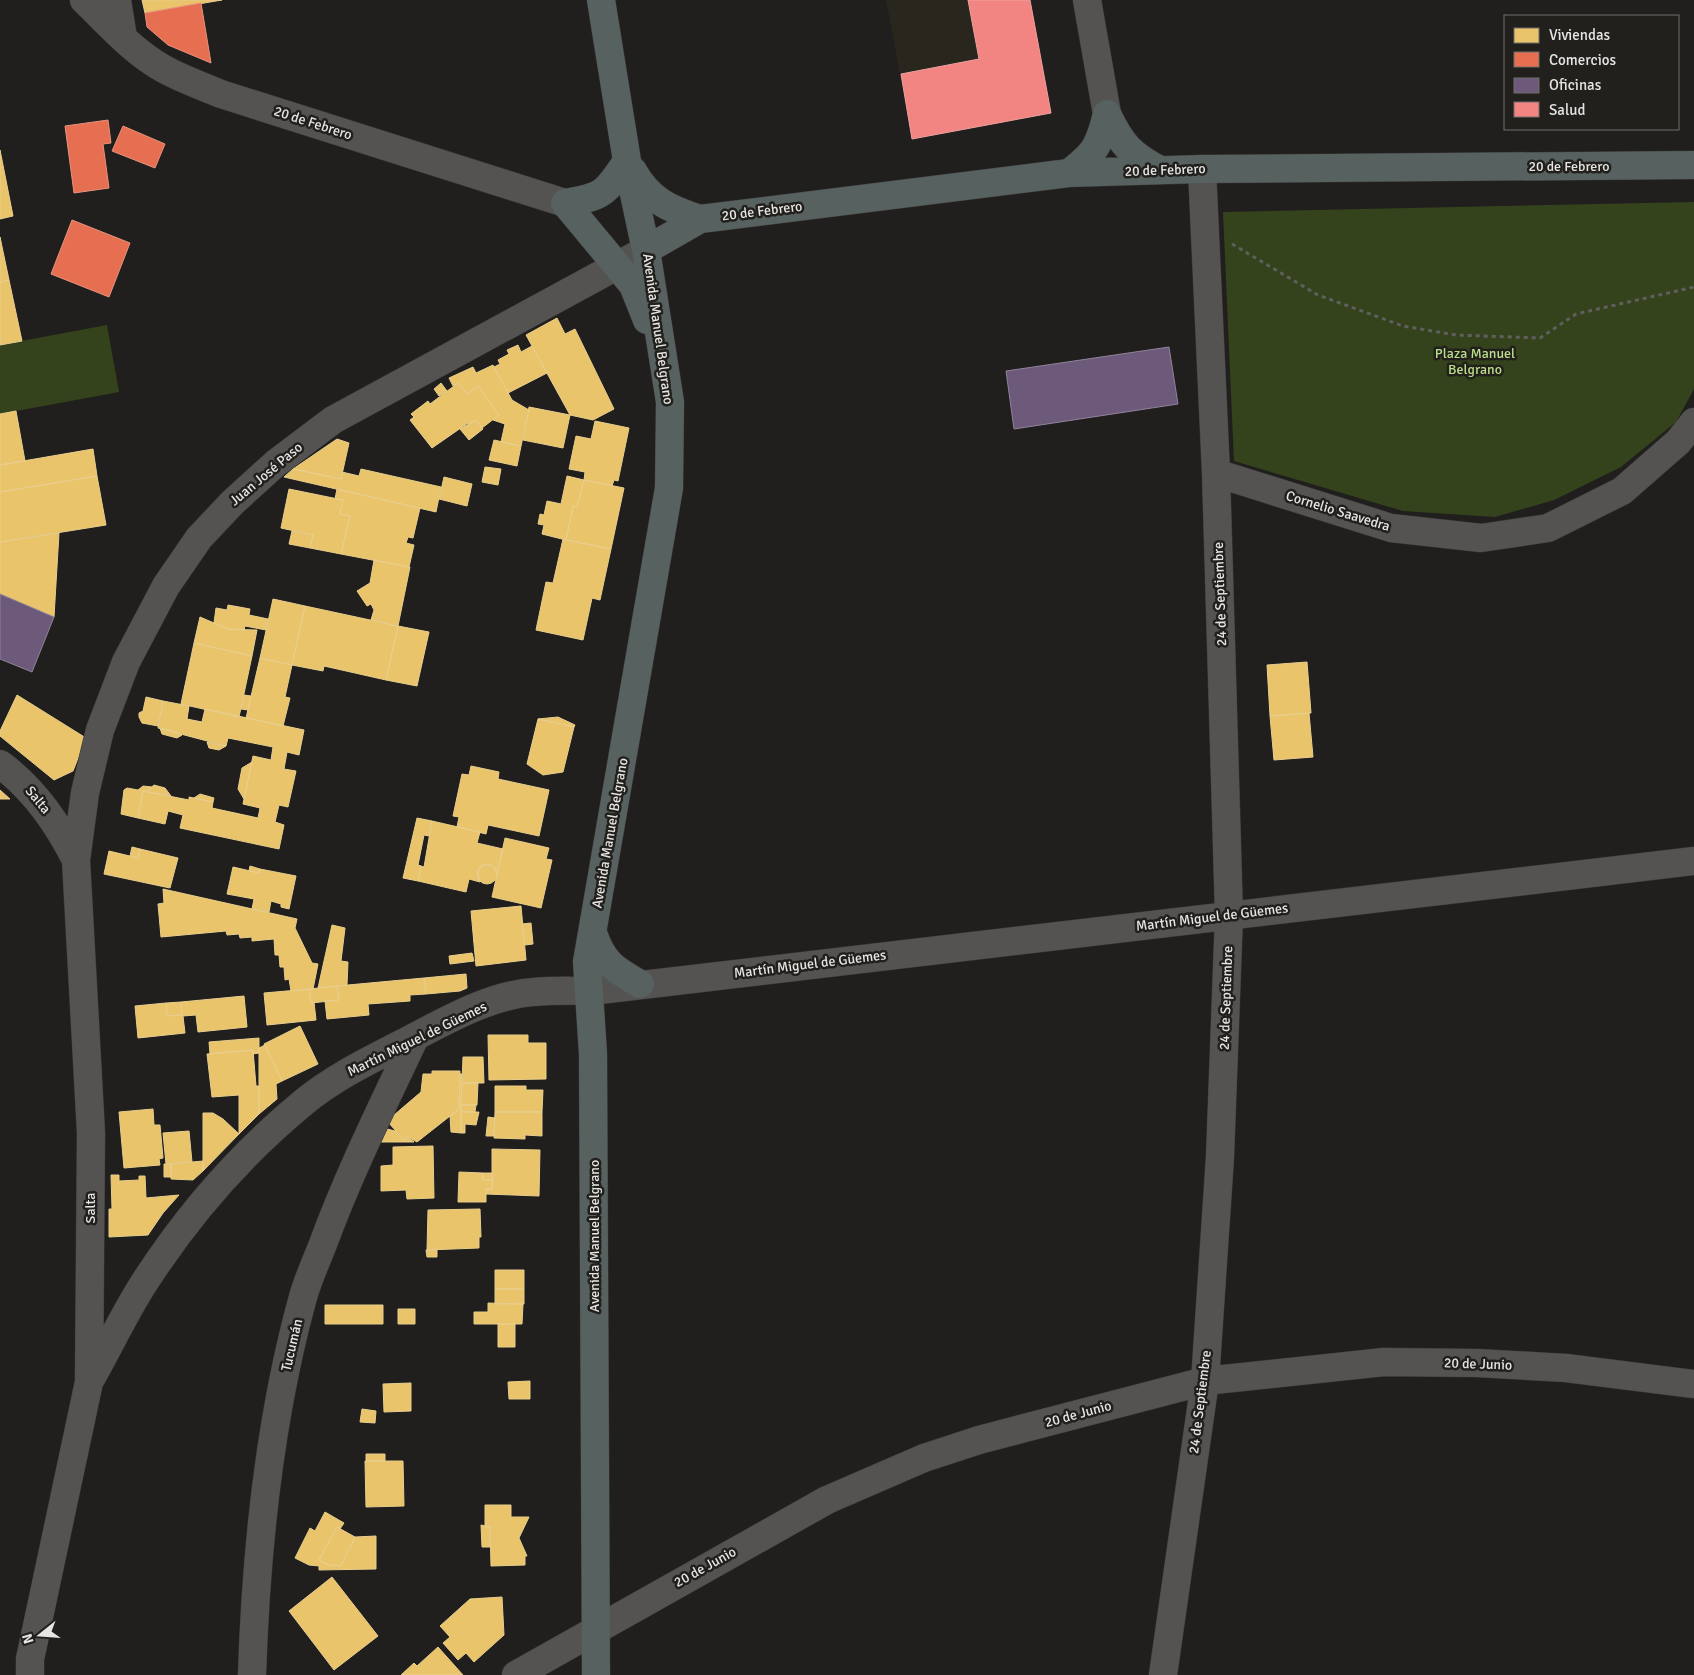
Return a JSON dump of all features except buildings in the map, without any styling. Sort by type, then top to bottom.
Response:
[{"type":"main road","name":"Avenida Manuel Belgrano","points":[[596,1675],[593,1054],[591,991],[587,962],[669,488],[670,402],[646,250],[627,161],[601,0]]},
{"type":"main road","points":[[1107,114],[1121,141],[1136,158],[1160,170]]},
{"type":"main road","points":[[1069,173],[1089,158],[1100,142],[1107,114]]},
{"type":"main road","points":[[662,356],[633,285],[565,203],[593,198],[612,184],[627,161],[642,188],[662,204],[700,219]]},
{"type":"main road","name":"20 de Febrero","points":[[646,250],[700,219],[1069,173],[1202,169],[1694,165]]},
{"type":"main road","points":[[593,934],[600,952],[606,961],[640,984]]},
{"type":"street","name":"20 de Febrero","points":[[84,0],[123,38],[162,68],[221,94],[565,203]]},
{"type":"street","points":[[117,0],[123,38]]},
{"type":"street","points":[[1087,0],[1107,114]]},
{"type":"street","name":"24 de Septiembre","points":[[1163,1675],[1205,1381],[1220,1157],[1229,915],[1216,473],[1202,169]]},
{"type":"street","name":"Juan José Paso","points":[[76,860],[85,793],[100,730],[126,662],[166,586],[199,538],[233,502],[276,463],[333,420],[646,250]]},
{"type":"street","name":"Cornelio Saavedra","points":[[1216,473],[1391,528],[1481,538],[1548,528],[1622,491],[1678,442],[1694,422]]},
{"type":"street","name":"Salta","points":[[0,764],[17,776],[45,807],[63,834],[76,860],[91,1133],[89,1382],[30,1659],[30,1675]]},
{"type":"street","name":"Martín Miguel de Güemes","points":[[89,1382],[144,1284],[180,1230],[214,1189],[305,1101],[353,1069],[415,1037],[478,1007],[508,997],[533,992],[591,991],[1694,861]]},
{"type":"street","name":"Tucumán","points":[[252,1675],[254,1596],[262,1520],[278,1408],[304,1296],[341,1196],[415,1037]]},
{"type":"street","name":"20 de Junio","points":[[516,1675],[596,1628],[826,1500],[924,1458],[979,1440],[1205,1381],[1393,1362],[1477,1363],[1566,1368],[1694,1384]]},
{"type":"path","points":[[1206,228],[1318,295],[1404,326],[1456,335],[1540,338],[1576,314],[1694,287]]},
{"type":"shaded area","points":[[886,0],[1030,0],[1051,113],[912,139]]},
{"type":"green space","name":"Plaza Manuel Belgrano","points":[[1694,202],[1694,389],[1676,422],[1621,467],[1554,500],[1495,517],[1403,511],[1234,461],[1223,212]]},
{"type":"green space","points":[[107,325],[119,392],[0,414],[0,345]]}]
